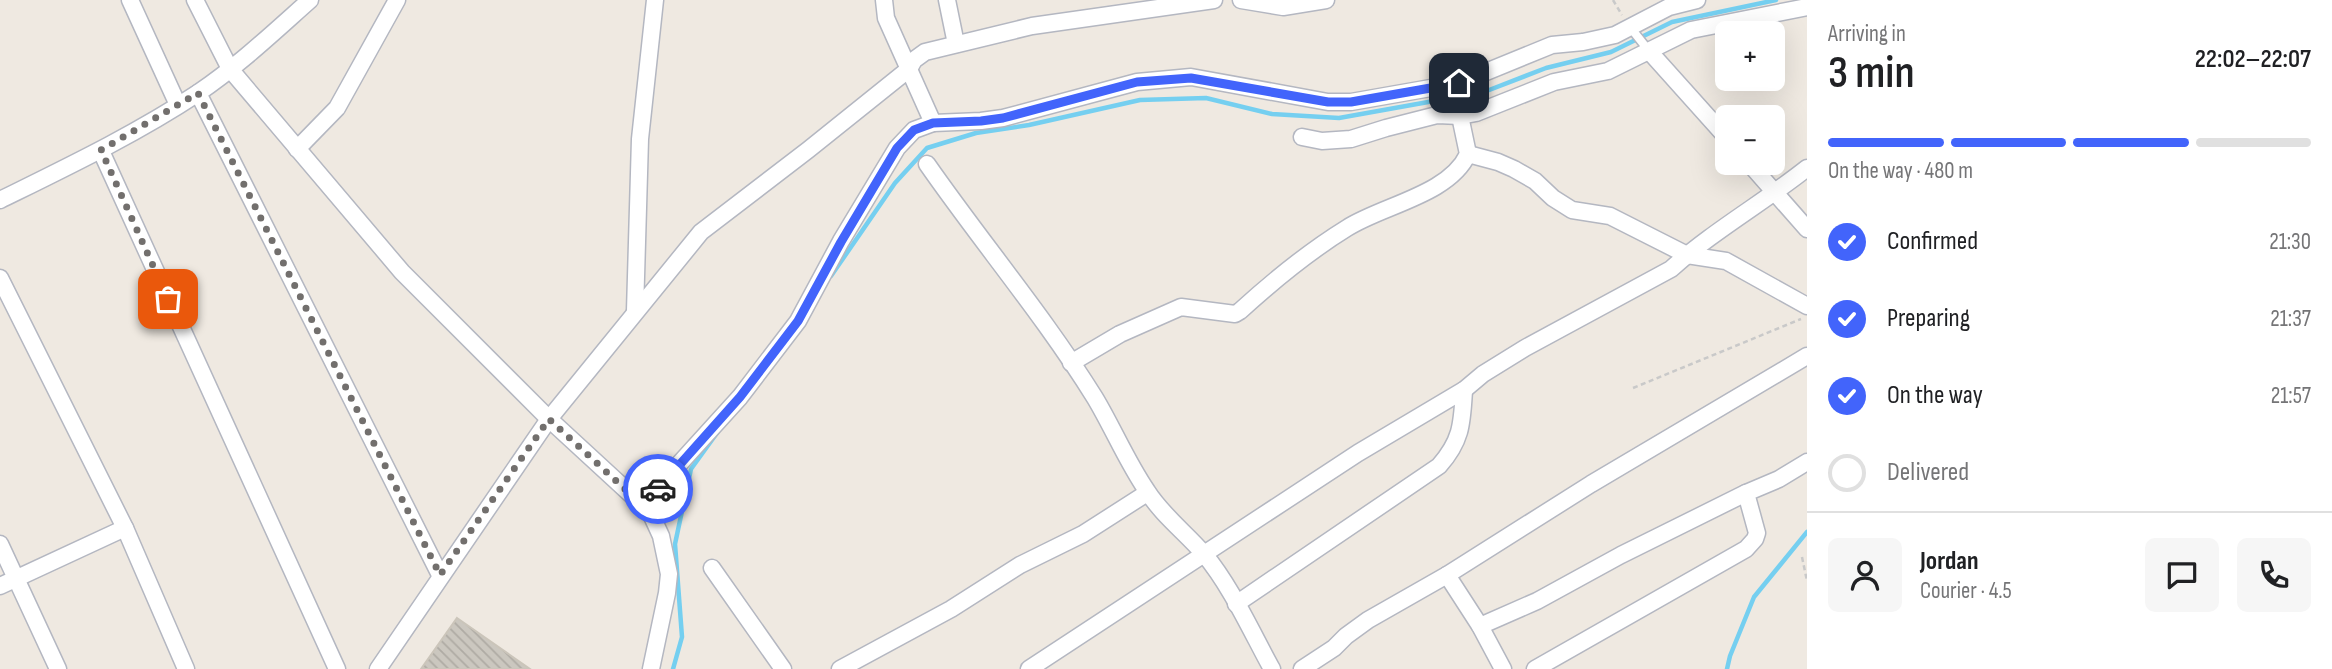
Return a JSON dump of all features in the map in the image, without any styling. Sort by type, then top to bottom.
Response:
[{"type":"street","points":[[130,0],[178,105]]},
{"type":"street","points":[[195,0],[230,69],[402,272],[549,419],[650,512],[661,536],[669,574],[651,669]]},
{"type":"street","points":[[298,149],[337,108],[397,0]]},
{"type":"street","points":[[635,312],[640,139],[655,0]]},
{"type":"street","points":[[884,0],[886,18],[933,123]]},
{"type":"street","points":[[947,0],[956,44]]},
{"type":"street","points":[[378,669],[549,419],[709,225],[909,69],[914,60],[925,52],[1032,26],[1214,0]]},
{"type":"street","points":[[1241,0],[1283,7],[1326,0]]},
{"type":"street","points":[[650,512],[660,484],[740,397],[798,321],[891,156],[914,130],[933,123],[1003,118],[1157,79],[1191,78],[1328,102],[1351,102],[1459,83],[1552,45],[1601,39],[1669,7],[1698,0]]},
{"type":"street","points":[[0,200],[101,150],[198,93],[230,69],[307,1]]},
{"type":"street","points":[[1302,137],[1322,141],[1351,139],[1437,115],[1460,116],[1476,113],[1554,82],[1608,71],[1691,30],[1807,7]]},
{"type":"street","points":[[1649,51],[1715,125]]},
{"type":"street","points":[[198,93],[440,575]]},
{"type":"street","points":[[1071,363],[1121,334],[1181,307],[1235,314],[1278,276],[1343,230],[1365,217],[1430,189],[1457,172],[1468,154],[1460,116]]},
{"type":"street","points":[[101,150],[337,669]]},
{"type":"street","points":[[1468,154],[1514,169],[1535,181],[1553,198],[1572,210],[1610,216],[1687,255],[1736,265],[1756,280],[1807,306]]},
{"type":"street","points":[[927,164],[955,205],[1018,285],[1095,398],[1147,493],[1186,538],[1204,554],[1272,669]]},
{"type":"street","points":[[1029,669],[1358,453],[1464,390],[1483,374],[1524,348],[1671,269],[1807,168]]},
{"type":"street","points":[[1760,175],[1807,229]]},
{"type":"street","points":[[0,278],[125,528],[186,669]]},
{"type":"street","points":[[1302,669],[1335,648],[1368,620],[1447,575],[1591,484],[1807,356]]},
{"type":"street","points":[[1236,604],[1439,466],[1457,442],[1462,427],[1464,390]]},
{"type":"street","points":[[1480,626],[1537,601],[1621,555],[1779,479],[1807,462]]},
{"type":"street","points":[[840,669],[951,609],[1020,565],[1083,534],[1147,493]]},
{"type":"street","points":[[1535,669],[1746,549],[1757,533],[1746,493]]},
{"type":"street","points":[[0,586],[125,528]]},
{"type":"street","points":[[0,544],[58,669]]},
{"type":"street","points":[[712,568],[783,669]]},
{"type":"street","points":[[1447,575],[1480,626],[1503,669]]},
{"type":"lane","points":[[1630,27],[1649,51]]},
{"type":"path","points":[[1613,0],[1630,27]]},
{"type":"path","points":[[1633,388],[1807,317]]},
{"type":"path","points":[[1802,557],[1807,581]]},
{"type":"building","points":[[457,618],[530,669],[421,669]]},
{"type":"waterway","points":[[831,276],[895,183],[927,148],[976,133],[1029,125],[1140,100],[1206,98],[1272,114],[1339,118],[1484,92],[1546,68],[1611,52],[1672,22],[1776,0]]},
{"type":"waterway","points":[[673,669],[682,637],[675,544],[691,469],[717,433]]},
{"type":"waterway","points":[[1727,669],[1754,597],[1807,532]]},
{"type":"way so far","points":[[168,299],[101,150],[198,93],[440,575],[549,419],[650,512],[658,489]]},
{"type":"route","points":[[658,489],[740,397],[798,321],[886,164],[914,130],[933,123],[1003,118],[1157,79],[1191,78],[1328,102],[1351,102],[1459,83]]}]
